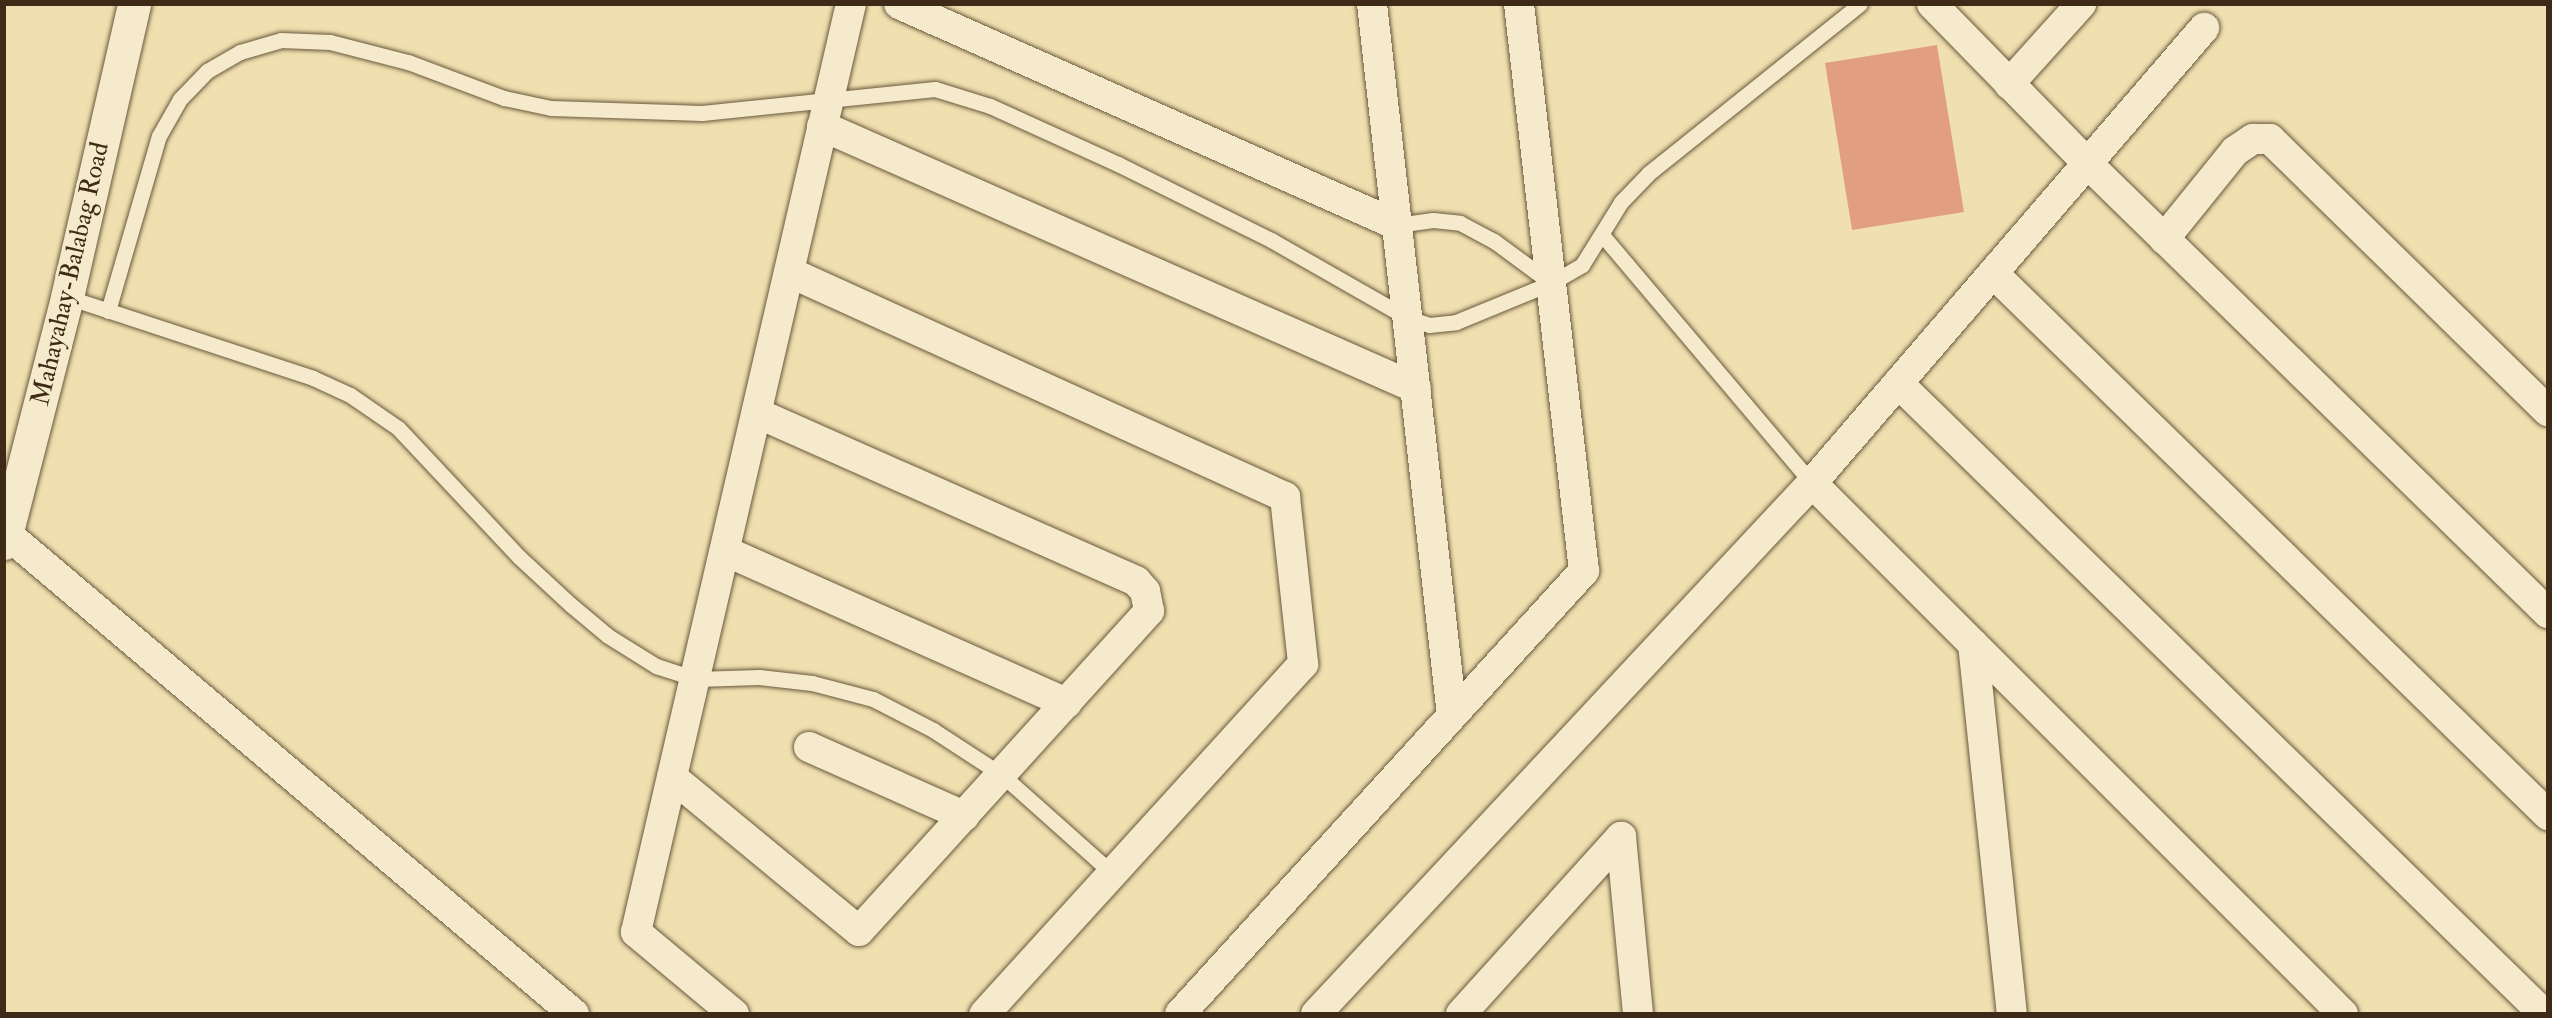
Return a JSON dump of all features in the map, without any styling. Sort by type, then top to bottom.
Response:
[{"type":"street","name":"Mahayahay-Balabag Road","points":[[6,538],[11,491],[67,297],[134,4]]},
{"type":"street","points":[[734,1014],[636,932],[851,4]]},
{"type":"street","points":[[899,4],[1397,225]]},
{"type":"street","points":[[1371,4],[1452,715]]},
{"type":"street","points":[[1180,1014],[1584,571],[1519,4]]},
{"type":"street","points":[[1932,4],[2088,164],[2547,613]]},
{"type":"street","points":[[2009,84],[2081,4]]},
{"type":"street","points":[[1316,1014],[1812,483],[2205,28]]},
{"type":"street","points":[[825,114],[1416,388]]},
{"type":"street","points":[[2164,239],[2235,151],[2253,139],[2270,139],[2547,411]]},
{"type":"street","points":[[789,272],[1285,497],[1303,664],[984,1014]]},
{"type":"street","points":[[1993,273],[2547,815]]},
{"type":"street","points":[[1898,383],[2544,1014]]},
{"type":"street","points":[[672,777],[859,931],[1147,616],[1148,597],[1141,585],[756,413]]},
{"type":"street","points":[[1812,483],[2343,1014]]},
{"type":"street","points":[[6,538],[574,1014]]},
{"type":"street","points":[[725,551],[1067,703]]},
{"type":"street","points":[[1973,644],[2013,1014]]},
{"type":"street","points":[[809,747],[964,816]]},
{"type":"street","points":[[1461,1014],[1621,837],[1638,1014]]},
{"type":"lane","points":[[108,311],[159,136],[180,99],[207,71],[240,52],[281,40],[330,42],[408,62],[504,98],[551,108],[825,114],[889,91],[935,89],[990,106],[1271,240],[1408,318],[1429,326],[1456,322],[1551,283],[1582,265],[1603,236],[1621,202],[1649,173],[1860,4]]},
{"type":"lane","points":[[1397,225],[1432,220],[1460,222],[1494,241],[1551,283]]},
{"type":"lane","points":[[1603,236],[1812,483]]},
{"type":"lane","points":[[67,297],[313,378],[350,395],[398,429],[519,557],[571,605],[609,636],[656,666],[696,679],[759,677],[812,683],[873,699],[933,730],[1002,775],[1112,873]]},
{"type":"building","points":[[1937,45],[1964,212],[1852,230],[1825,63]]}]
